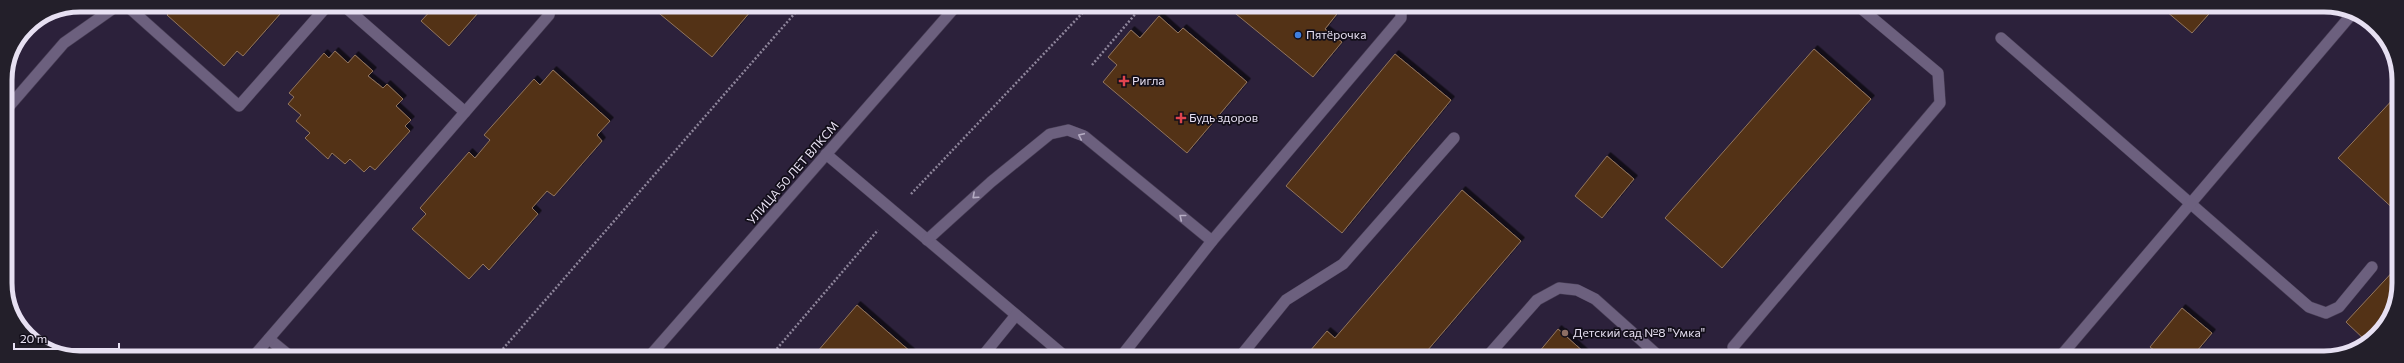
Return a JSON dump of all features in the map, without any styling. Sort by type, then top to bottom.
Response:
[{"type":"main road","points":[[12,102],[64,43],[108,12]]},
{"type":"main road","points":[[134,12],[238,106],[322,12]]},
{"type":"main road","points":[[351,12],[465,112]]},
{"type":"main road","points":[[258,351],[549,15],[550,12]]},
{"type":"main road","name":"УЛИЦА 50 ЛЕТ ВЛКСМ","points":[[654,351],[951,12]]},
{"type":"main road","points":[[1126,351],[1212,241],[1401,18],[1401,12]]},
{"type":"main road","points":[[1733,347],[1940,103],[1938,73],[1864,12]]},
{"type":"main road","points":[[2066,351],[2349,17]]},
{"type":"main road","points":[[2000,38],[2190,205],[2309,307],[2326,313],[2339,307],[2372,267]]},
{"type":"main road","points":[[927,240],[991,182],[1050,134],[1068,130],[1084,136],[1212,241]]},
{"type":"main road","points":[[1245,351],[1286,300],[1343,264],[1454,138]]},
{"type":"main road","points":[[826,154],[1059,351]]},
{"type":"main road","points":[[1492,351],[1537,300],[1559,288],[1576,290],[1594,299],[1653,351]]},
{"type":"main road","points":[[987,351],[1016,315]]},
{"type":"main road","points":[[269,339],[284,351]]},
{"type":"path","points":[[501,351],[796,12]]},
{"type":"path","points":[[775,351],[894,212],[1083,12]]},
{"type":"path","points":[[1092,65],[1137,12]]},
{"type":"building","points":[[170,12],[282,12],[243,56],[237,51],[224,66],[167,15]]},
{"type":"building","points":[[429,12],[479,12],[449,46],[421,21]]},
{"type":"building","points":[[657,12],[750,12],[712,57]]},
{"type":"building","name":"Пятёрочка","points":[[1234,12],[1338,12],[1325,29],[1342,42],[1313,77]]},
{"type":"building","points":[[2167,12],[2211,12],[2192,33]]},
{"type":"building","name":"Будь здоров","points":[[1159,16],[1178,33],[1183,28],[1247,82],[1187,153],[1103,82],[1117,65],[1108,57],[1131,30],[1140,38]]},
{"type":"building","points":[[1814,49],[1871,99],[1722,268],[1665,218]]},
{"type":"building","points":[[335,51],[348,63],[355,55],[373,71],[368,76],[383,88],[387,84],[403,99],[396,106],[411,120],[405,126],[410,131],[375,170],[370,166],[364,172],[350,159],[345,164],[332,153],[328,159],[305,138],[310,133],[296,121],[301,115],[288,104],[294,97],[289,93],[324,53],[329,58]]},
{"type":"building","points":[[1395,54],[1451,100],[1342,233],[1286,186]]},
{"type":"building","points":[[553,70],[610,121],[597,135],[602,141],[554,196],[547,191],[532,208],[538,214],[489,270],[483,264],[469,279],[412,229],[426,214],[420,208],[469,152],[475,158],[490,140],[484,135],[534,79],[540,85]]},
{"type":"building","points":[[2392,100],[2392,208],[2338,158]]},
{"type":"building","points":[[1607,156],[1634,179],[1602,218],[1575,196]]},
{"type":"building","points":[[1462,190],[1521,241],[1427,351],[1310,351],[1327,331],[1335,338]]},
{"type":"building","points":[[2392,272],[2391,292],[2388,305],[2383,317],[2369,334],[2364,339],[2346,322]]},
{"type":"building","points":[[857,305],[910,351],[818,351]]},
{"type":"building","points":[[2182,308],[2212,333],[2197,351],[2155,351],[2150,347]]},
{"type":"building","points":[[1558,329],[1583,351],[1540,351]]},
{"type":"place","name":"Пятёрочка","points":[[1298,35]]},
{"type":"place","name":"Ригла","points":[[1124,81]]},
{"type":"place","name":"Будь здоров","points":[[1181,118]]},
{"type":"place","name":"Детский сад №8 \"Умка\"","points":[[1565,333]]}]
